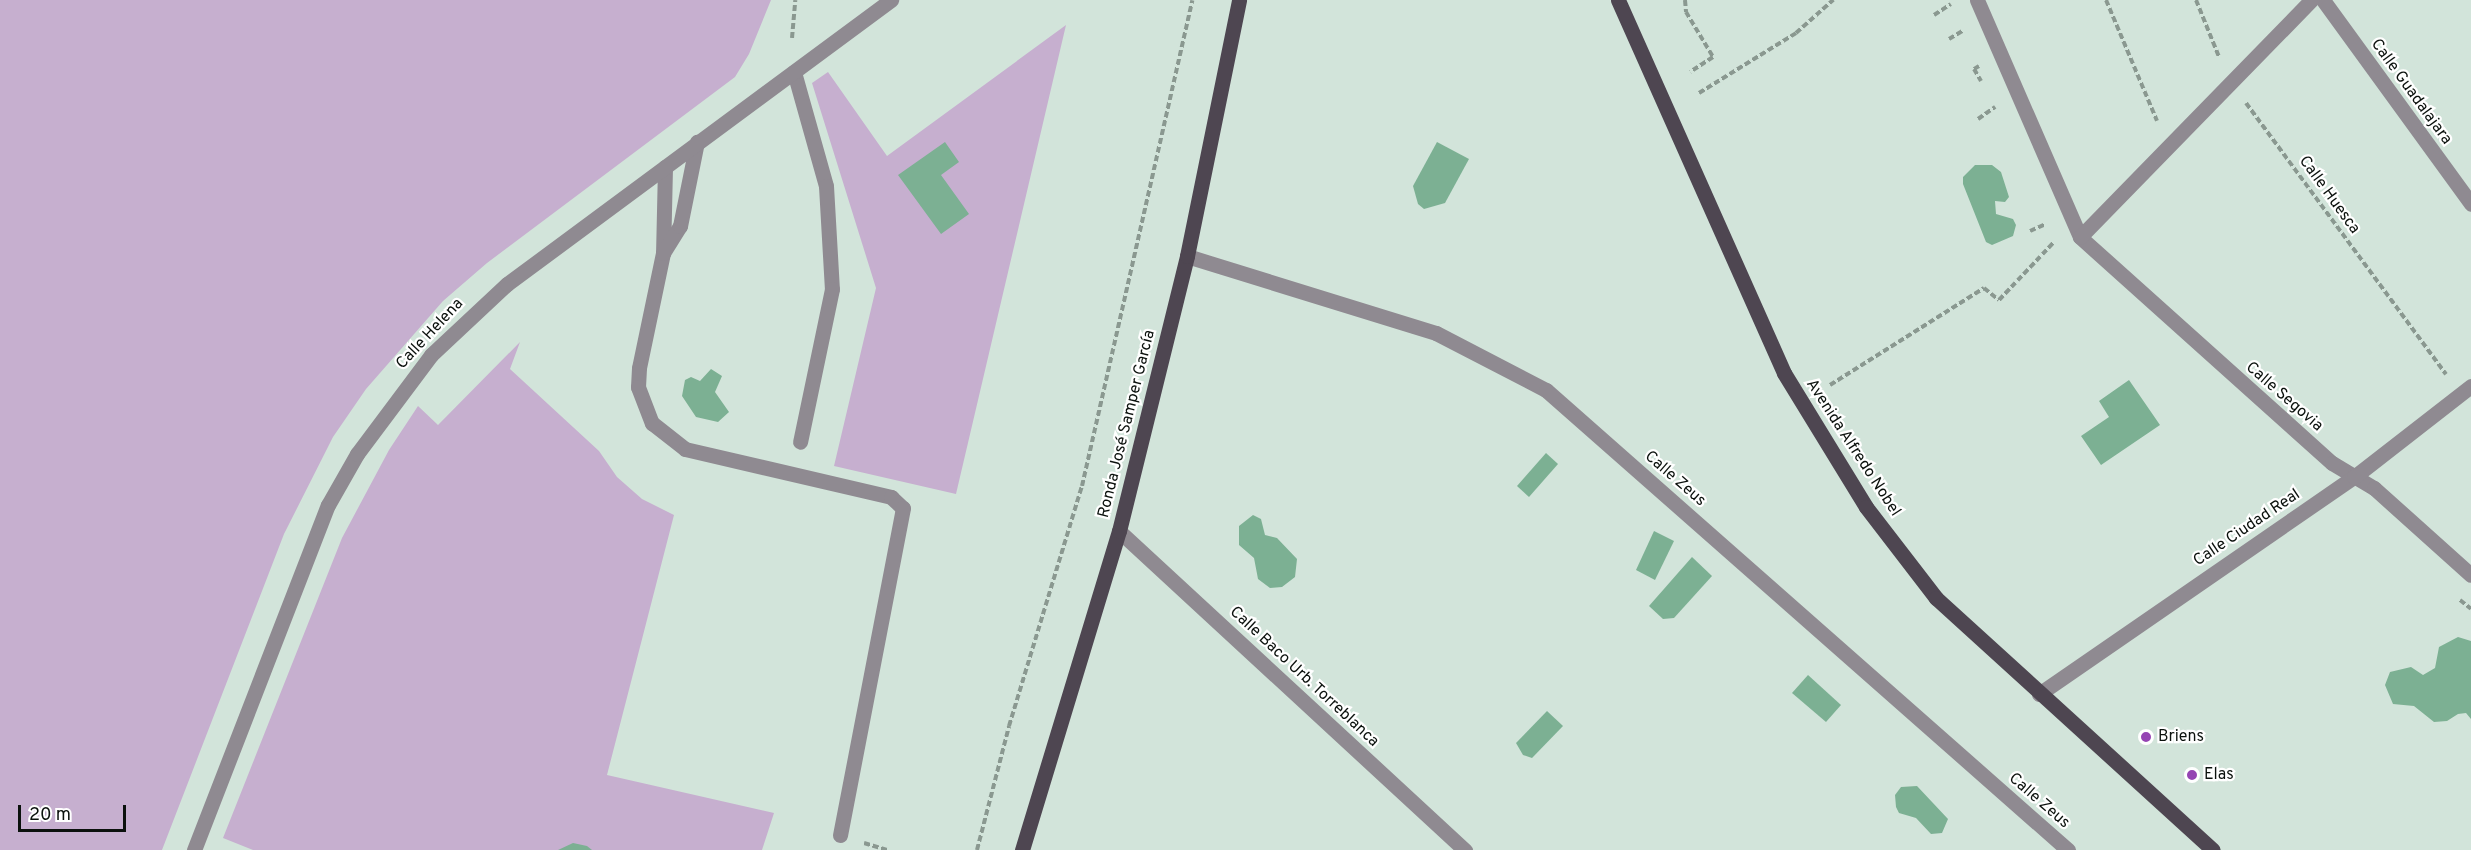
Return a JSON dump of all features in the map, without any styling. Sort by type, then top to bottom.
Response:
[{"type":"main road","name":"Ronda José Samper García","points":[[1022,850],[1119,531],[1187,256],[1239,0]]},
{"type":"main road","name":"Avenida Alfredo Nobel","points":[[1618,0],[1784,373],[1866,507],[1936,598],[2213,850]]},
{"type":"street","name":"Calle Helena","points":[[194,850],[317,529],[362,446],[431,355],[460,325],[524,272],[891,0]]},
{"type":"street","name":"Calle Segovia","points":[[1977,0],[2080,237],[2261,402],[2354,477],[2373,488],[2471,575]]},
{"type":"street","points":[[2080,237],[2311,0]]},
{"type":"street","name":"Calle Guadalajara","points":[[2323,0],[2471,204]]},
{"type":"street","points":[[794,72],[826,186],[832,289],[800,442]]},
{"type":"street","points":[[663,253],[680,226],[697,142]]},
{"type":"street","points":[[664,167],[660,217],[663,253],[638,387],[643,406],[661,433],[698,453],[891,497],[903,508],[840,835]]},
{"type":"street","name":"Calle Zeus","points":[[1187,256],[1436,333],[1546,390],[2068,850]]},
{"type":"street","name":"Calle Ciudad Real","points":[[2039,694],[2354,477],[2466,390]]},
{"type":"street","name":"Calle Baco Urb. Torreblanca","points":[[1119,531],[1465,850]]},
{"type":"path","points":[[792,38],[795,0]]},
{"type":"path","points":[[977,850],[1009,726],[1082,486],[1192,0]]},
{"type":"path","points":[[1684,0],[1686,12],[1713,57],[1690,72]]},
{"type":"path","points":[[1699,93],[1796,33],[1833,0]]},
{"type":"path","points":[[1934,15],[1959,0]]},
{"type":"path","points":[[2106,0],[2158,124]]},
{"type":"path","name":"Calle Huesca","points":[[2196,0],[2232,79],[2466,390]]},
{"type":"path","points":[[1974,69],[1985,88]]},
{"type":"path","points":[[1978,119],[1997,106],[1991,97]]},
{"type":"path","points":[[2030,231],[2054,221]]},
{"type":"path","points":[[1830,385],[1984,288],[1999,300],[2058,237]]},
{"type":"path","points":[[2454,594],[2471,609]]},
{"type":"shaded area","points":[[0,0],[771,0],[749,54],[735,77],[487,263],[443,301],[366,389],[333,437],[284,534],[162,850],[0,850]]},
{"type":"shaded area","points":[[1066,25],[956,494],[834,466],[876,288],[812,83],[828,72],[887,156]]},
{"type":"shaded area","points":[[945,142],[959,162],[941,175],[969,214],[941,234],[898,175]]},
{"type":"shaded area","points":[[1437,142],[1469,159],[1445,203],[1424,209],[1418,204],[1413,186]]},
{"type":"shaded area","points":[[1975,165],[1992,165],[2001,172],[2009,197],[2005,202],[1995,201],[1996,214],[2013,219],[2016,225],[2013,236],[1992,245],[1986,242],[1963,184],[1963,177]]},
{"type":"shaded area","points":[[520,342],[510,369],[599,451],[617,477],[642,499],[674,515],[607,775],[774,813],[762,850],[253,850],[223,838],[342,538],[389,450],[418,406],[438,425]]},
{"type":"shaded area","points":[[711,369],[722,376],[715,392],[729,412],[718,422],[696,417],[682,396],[685,380],[691,377],[700,381]]},
{"type":"shaded area","points":[[2129,380],[2160,425],[2101,465],[2081,436],[2109,417],[2099,401]]},
{"type":"shaded area","points":[[1546,453],[1558,464],[1529,497],[1517,486]]},
{"type":"shaded area","points":[[1253,515],[1261,519],[1265,535],[1277,538],[1297,559],[1295,577],[1282,587],[1270,588],[1258,579],[1254,558],[1239,545],[1239,526]]},
{"type":"shaded area","points":[[1654,531],[1674,541],[1655,580],[1636,570]]},
{"type":"shaded area","points":[[1692,557],[1712,576],[1674,618],[1663,619],[1649,606]]},
{"type":"shaded area","points":[[2458,637],[2471,641],[2471,719],[2466,713],[2458,714],[2447,721],[2434,722],[2414,706],[2393,704],[2385,685],[2390,672],[2411,667],[2423,675],[2435,668],[2439,647]]},
{"type":"shaded area","points":[[1808,675],[1841,705],[1826,722],[1792,693]]},
{"type":"shaded area","points":[[1547,711],[1563,726],[1532,758],[1523,755],[1516,743]]},
{"type":"shaded area","points":[[1917,786],[1948,819],[1942,833],[1931,834],[1916,818],[1899,813],[1895,795],[1901,787]]},
{"type":"shaded area","points":[[573,843],[587,846],[592,850],[558,850]]},
{"type":"place","name":"Briens","points":[[2146,737]]},
{"type":"place","name":"Elas","points":[[2192,775]]}]
